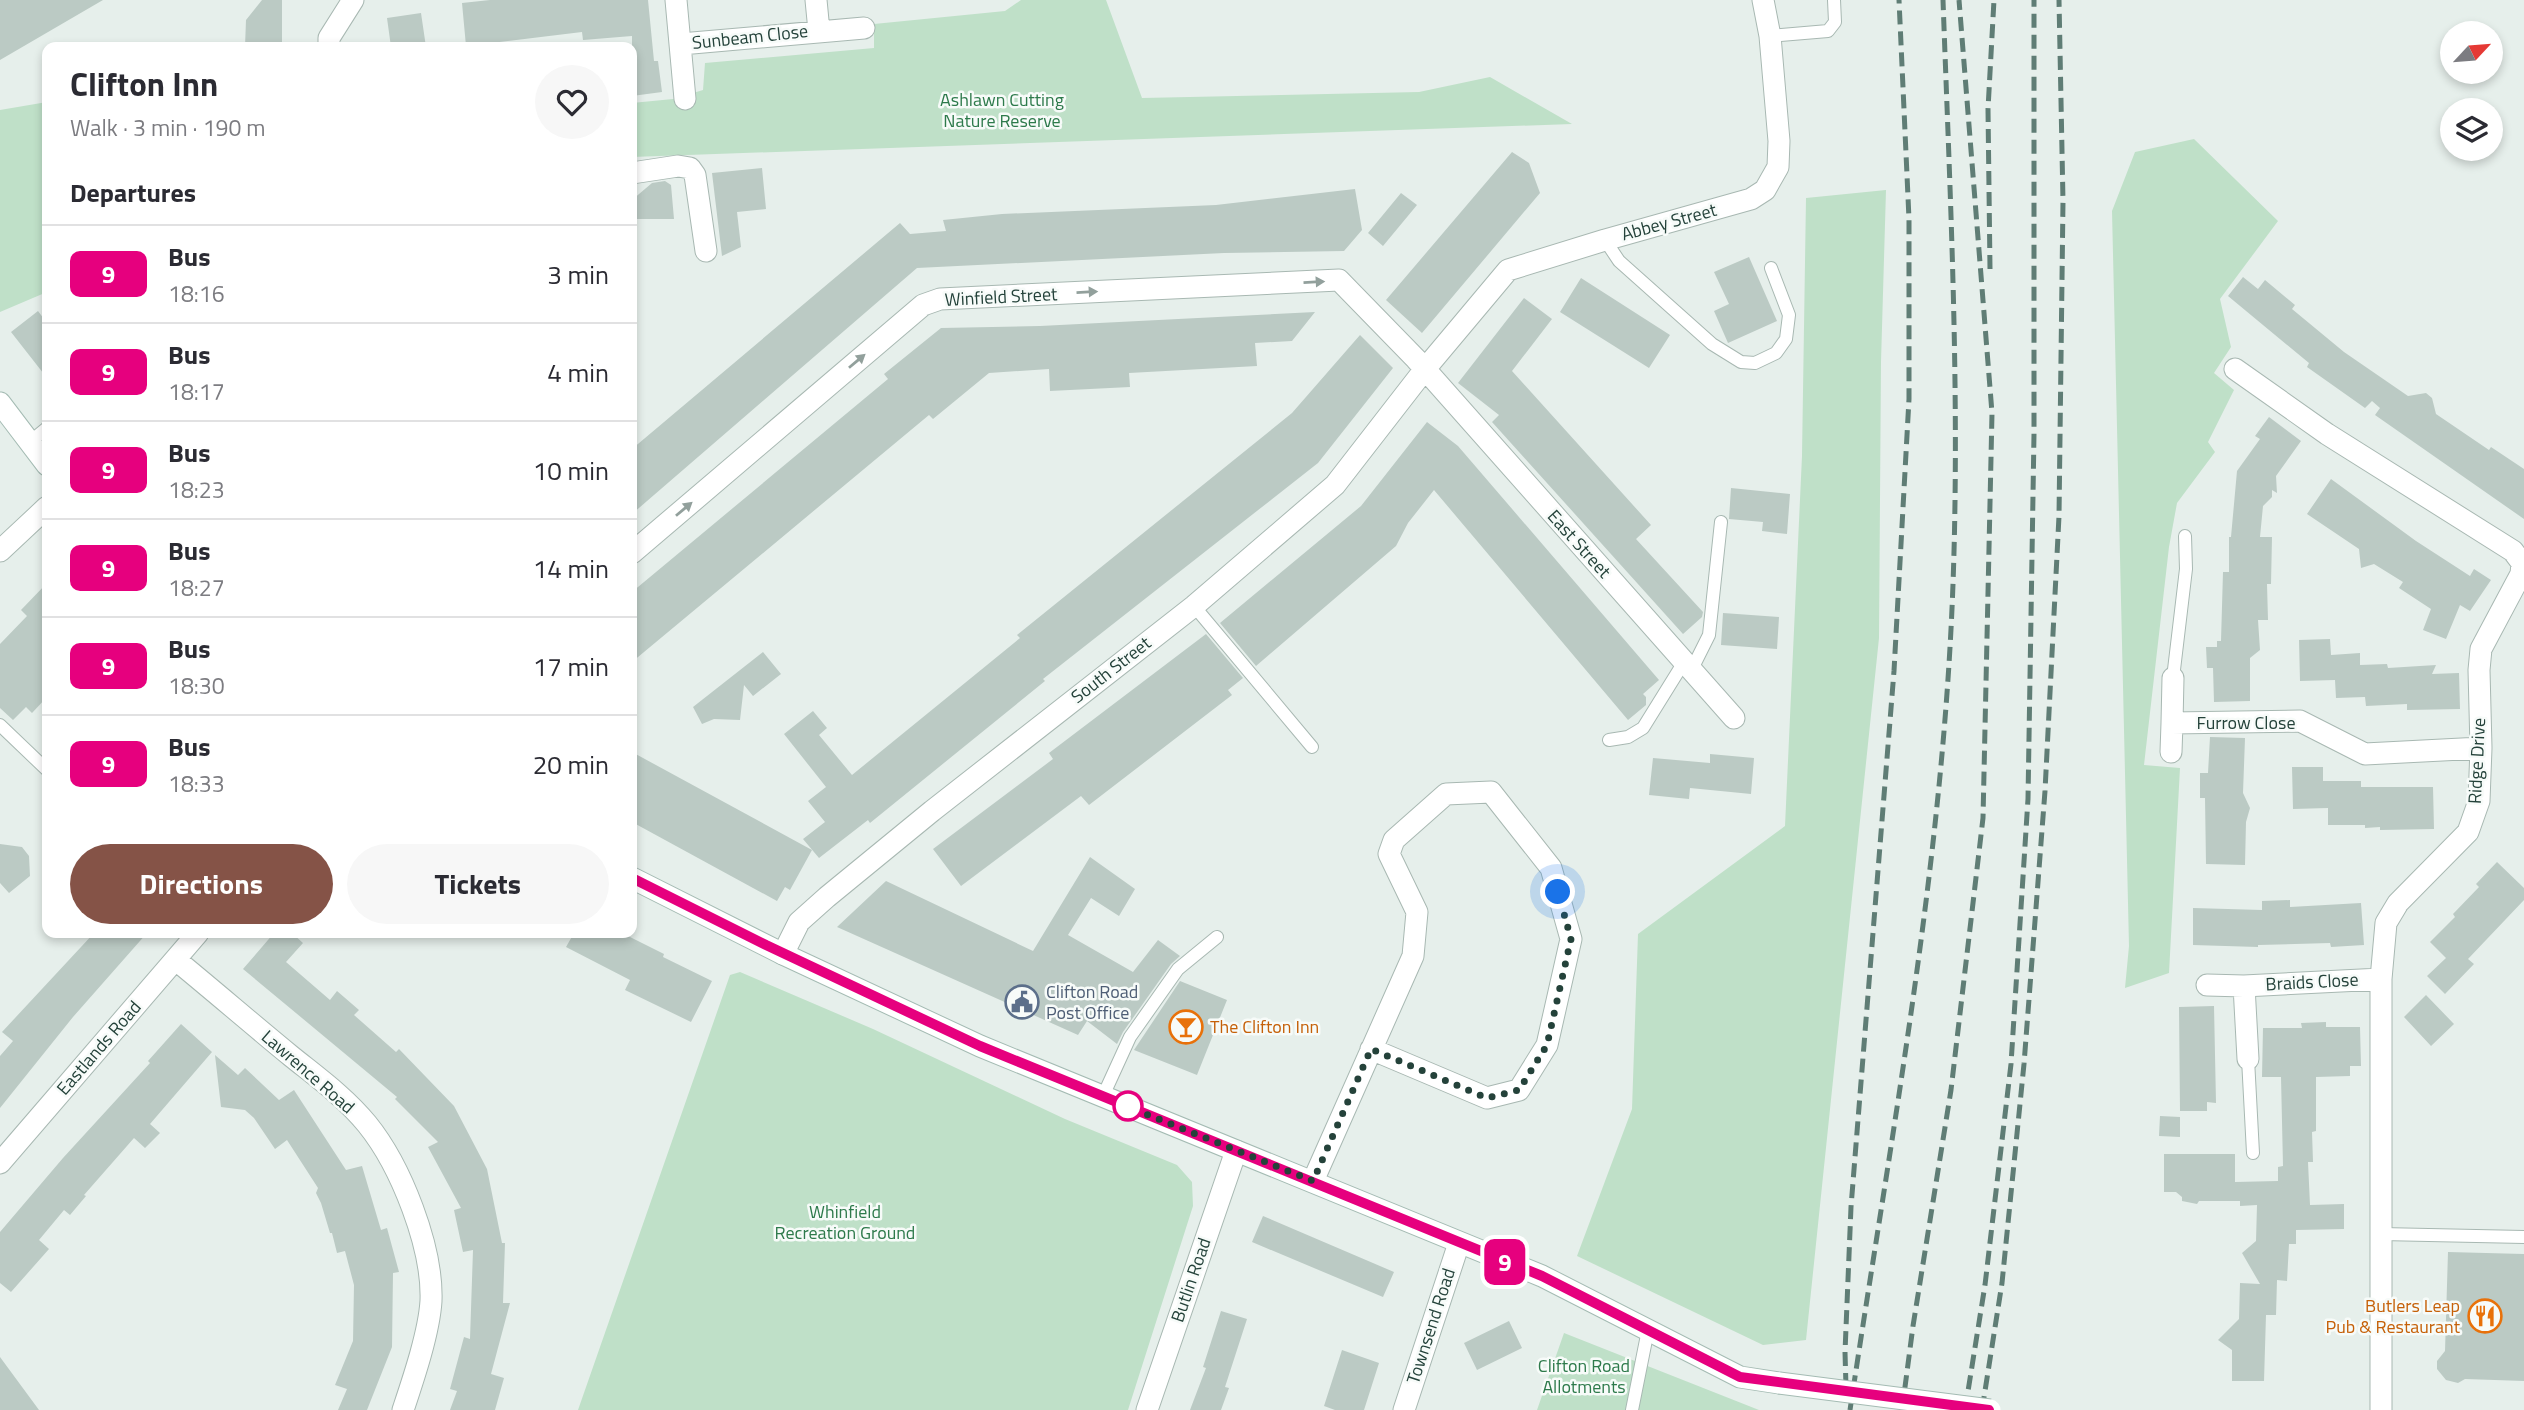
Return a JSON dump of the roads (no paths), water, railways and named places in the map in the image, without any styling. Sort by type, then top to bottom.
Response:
[{"type":"street","points":[[328,42],[328,38],[353,0]]},
{"type":"street","points":[[676,0],[685,99]]},
{"type":"street","name":"Sunbeam Close","points":[[816,0],[819,31]]},
{"type":"street","name":"Abbey Street","points":[[1424,369],[1507,270],[1751,200],[1765,190],[1778,167],[1779,141],[1763,0]]},
{"type":"street","name":"Sunbeam Close","points":[[681,44],[864,28]]},
{"type":"street","points":[[637,172],[678,166],[690,168],[695,175],[706,251]]},
{"type":"street","name":"Winfield Street","points":[[637,549],[923,305],[940,299],[1339,281],[1424,369]]},
{"type":"street","name":"South Street","points":[[783,954],[799,922],[827,897],[932,811],[1194,606],[1335,485],[1424,369]]},
{"type":"street","name":"East Street","points":[[1424,369],[1734,718]]},
{"type":"street","name":"Ridge Drive","points":[[2235,369],[2327,434],[2513,551],[2522,563],[2521,574],[2481,649],[2479,801],[2468,832],[2398,903],[2386,923],[2381,979],[2381,1410]]},
{"type":"street","points":[[0,403],[42,458]]},
{"type":"street","points":[[0,551],[42,512]]},
{"type":"street","name":"Furrow Close","points":[[2171,752],[2173,678]]},
{"type":"street","name":"Furrow Close","points":[[2172,723],[2300,721],[2364,754],[2481,748]]},
{"type":"street","points":[[1313,1181],[1371,1049],[1413,956],[1417,912],[1389,854],[1394,840],[1447,794],[1491,792],[1551,868],[1571,939],[1547,1045],[1519,1090],[1487,1098],[1371,1049]]},
{"type":"street","points":[[637,881],[783,954],[980,1046],[1542,1276],[1740,1377],[1990,1410]]},
{"type":"street","name":"Eastlands Road","points":[[0,1163],[194,938]]},
{"type":"street","name":"Lawrence Road","points":[[176,960],[339,1095],[367,1124],[388,1154],[423,1239],[430,1271],[431,1305],[416,1372],[403,1410]]},
{"type":"street","name":"Braids Close","points":[[2207,985],[2244,986],[2381,979]]},
{"type":"street","name":"Braids Close","points":[[2244,986],[2248,1059]]},
{"type":"street","name":"Butlin Road","points":[[1147,1410],[1236,1151]]},
{"type":"street","name":"Townsend Road","points":[[1404,1410],[1459,1243]]},
{"type":"lane","points":[[1769,36],[1828,31],[1835,22],[1834,0]]},
{"type":"lane","points":[[1605,240],[1619,261],[1712,344],[1741,362],[1755,363],[1776,353],[1786,339],[1788,315],[1771,268]]},
{"type":"lane","points":[[30,442],[42,432]]},
{"type":"lane","points":[[1609,740],[1628,737],[1643,728],[1709,635],[1721,522]]},
{"type":"lane","points":[[2173,678],[2186,569],[2185,536]]},
{"type":"lane","points":[[1194,606],[1312,747]]},
{"type":"lane","points":[[0,725],[42,765]]},
{"type":"lane","points":[[1104,1096],[1130,1037],[1178,969],[1217,937]]},
{"type":"lane","points":[[2248,1059],[2253,1153]]},
{"type":"lane","points":[[2381,1234],[2524,1237]]},
{"type":"lane","points":[[1632,1410],[1648,1330]]},
{"type":"railway","points":[[1846,1387],[1851,1207],[1894,671],[1909,399],[1909,219],[1899,0]]},
{"type":"railway","points":[[1850,1410],[1927,895],[1947,688],[1953,584],[1955,438],[1943,0]]},
{"type":"railway","points":[[1902,1410],[1951,1090],[1983,818],[1992,413],[1959,0]]},
{"type":"railway","points":[[1990,269],[1988,109],[1994,0]]},
{"type":"railway","points":[[1965,1410],[1985,1285],[2011,1064],[2028,799],[2034,434],[2034,0]]},
{"type":"railway","points":[[1982,1410],[2002,1283],[2024,1064],[2045,791],[2059,516],[2063,201],[2059,0]]},
{"type":"place","name":"Clifton Road Post Office","points":[[1022,1002]]},
{"type":"place","name":"The Clifton Inn","points":[[1186,1027]]},
{"type":"place","name":"Butlers Leap Pub & Restaurant","points":[[2485,1316]]},
{"type":"park label","name":"Ashlawn Cutting Nature Reserve","points":[[1002,110]]},
{"type":"park label","name":"Whinfield Recreation Ground","points":[[845,1222]]},
{"type":"park label","name":"Clifton Road Allotments","points":[[1584,1376]]}]
